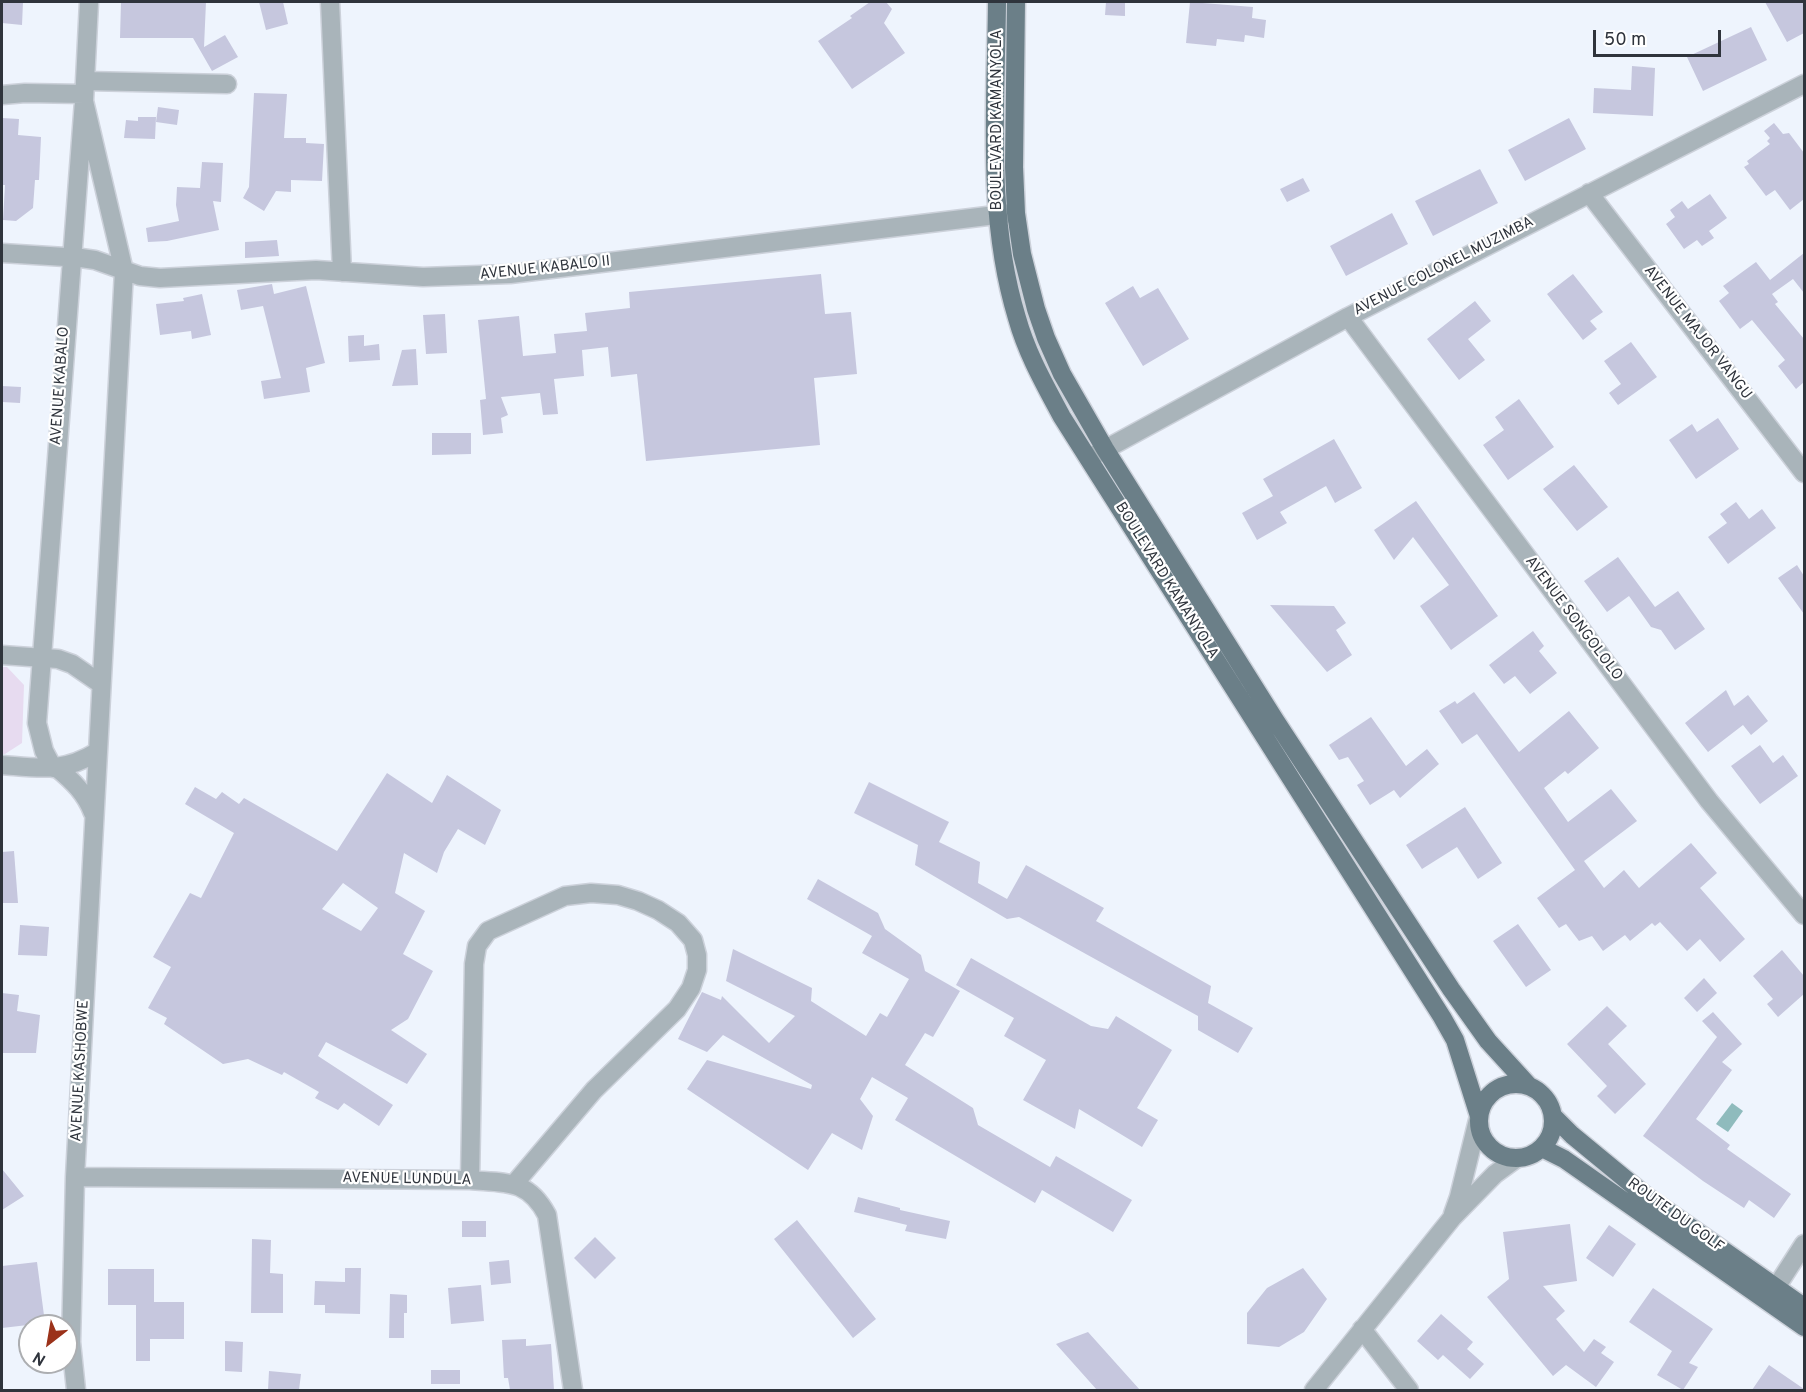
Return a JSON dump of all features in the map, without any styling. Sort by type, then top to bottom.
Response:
[{"type":"main road","name":"BOULEVARD KAMANYOLA","points":[[998,2],[996,134],[1007,214],[1009,286],[1027,350],[1057,409],[1088,459],[1455,1040],[1479,1118]]},
{"type":"main road","name":"BOULEVARD KAMANYOLA","points":[[1016,2],[1014,167],[1007,214],[1022,254],[1046,338],[1062,374],[1104,449],[1324,794],[1476,1025],[1528,1086]]},
{"type":"main road","points":[[1308,805],[1324,794]]},
{"type":"main road","points":[[1514,1084],[1528,1086],[1545,1097],[1553,1116],[1551,1136],[1542,1148],[1527,1157],[1502,1155],[1488,1146],[1482,1137],[1479,1118],[1484,1102],[1493,1091],[1514,1084]]},
{"type":"main road","name":"ROUTE DU GOLF","points":[[1553,1116],[1581,1143],[1646,1197],[1771,1294],[1801,1311]]},
{"type":"main road","points":[[1542,1148],[1564,1159],[1771,1294]]},
{"type":"street","name":"AVENUE KABALO","points":[[55,768],[44,751],[37,723],[89,2]]},
{"type":"street","points":[[330,2],[342,273]]},
{"type":"street","points":[[2,94],[227,84]]},
{"type":"street","name":"AVENUE COLONEL MUZIMBA","points":[[1088,459],[1348,317],[1804,84]]},
{"type":"street","points":[[2,765],[55,768],[75,764],[97,752],[124,271],[84,92]]},
{"type":"street","name":"AVENUE MAJOR VANGU","points":[[1589,193],[1804,473]]},
{"type":"street","name":"AVENUE KABALO II","points":[[2,253],[94,260],[140,276],[160,278],[305,271],[423,277],[510,274],[1007,214]]},
{"type":"street","name":"AVENUE SONGOLOLO","points":[[1348,317],[1709,801],[1804,915]]},
{"type":"street","points":[[2,655],[58,659],[72,664],[100,684]]},
{"type":"street","name":"AVENUE KASHOBWE","points":[[76,1390],[71,1342],[75,1177],[97,752]]},
{"type":"street","points":[[55,768],[81,792],[94,816]]},
{"type":"street","points":[[470,1180],[474,964],[477,946],[488,931],[565,896],[591,893],[618,895],[638,901],[678,923],[693,940],[697,955],[697,970],[691,988],[677,1009],[594,1090],[514,1184]]},
{"type":"street","points":[[1452,1218],[1479,1118]]},
{"type":"street","points":[[1314,1390],[1452,1218],[1495,1174],[1517,1158]]},
{"type":"street","name":"AVENUE LUNDULA","points":[[75,1177],[470,1180],[514,1184],[529,1191],[539,1201],[547,1215],[573,1390]]},
{"type":"street","points":[[1771,1294],[1804,1244]]},
{"type":"street","points":[[1362,1329],[1409,1390]]},
{"type":"shaded area","points":[[2,667],[7,667],[24,685],[22,743],[5,754],[2,754]]},
{"type":"shaded area","points":[[1732,1103],[1743,1111],[1728,1132],[1716,1124]]},
{"type":"building","points":[[2,2],[23,2],[22,25],[2,23]]},
{"type":"building","points":[[121,2],[206,2],[204,47],[225,35],[238,57],[212,71],[193,38],[120,38]]},
{"type":"building","points":[[259,2],[283,2],[288,24],[266,30]]},
{"type":"building","points":[[870,2],[886,2],[892,9],[884,23],[905,53],[852,89],[818,41],[852,18],[850,16]]},
{"type":"building","points":[[1106,2],[1125,2],[1125,16],[1105,15]]},
{"type":"building","points":[[1190,2],[1253,7],[1252,18],[1266,20],[1264,38],[1245,35],[1244,42],[1217,39],[1216,46],[1186,43]]},
{"type":"building","points":[[1765,2],[1804,2],[1804,33],[1787,42]]},
{"type":"building","points":[[1751,27],[1767,60],[1703,91],[1687,57]]},
{"type":"building","points":[[1632,66],[1655,68],[1653,116],[1593,113],[1594,88],[1631,90]]},
{"type":"building","points":[[254,93],[287,94],[284,138],[306,138],[306,143],[324,144],[322,181],[291,180],[291,192],[276,191],[264,211],[243,198],[249,187]]},
{"type":"building","points":[[158,107],[179,110],[177,125],[156,122]]},
{"type":"building","points":[[138,117],[156,117],[155,139],[124,138],[126,120],[138,121]]},
{"type":"building","points":[[2,118],[19,119],[18,135],[41,137],[39,180],[35,180],[33,208],[16,221],[3,220],[5,185],[2,185]]},
{"type":"building","points":[[1569,118],[1586,149],[1525,181],[1508,150]]},
{"type":"building","points":[[1774,123],[1783,134],[1789,133],[1804,153],[1804,199],[1790,210],[1775,190],[1766,196],[1744,167],[1749,164],[1747,161],[1770,144],[1767,141],[1770,138],[1764,131]]},
{"type":"building","points":[[202,162],[223,163],[221,202],[213,201],[219,230],[167,241],[148,242],[146,228],[179,221],[176,205],[177,187],[200,188]]},
{"type":"building","points":[[1480,169],[1498,203],[1433,236],[1415,201]]},
{"type":"building","points":[[1303,178],[1310,191],[1287,202],[1280,189]]},
{"type":"building","points":[[1710,194],[1727,218],[1709,231],[1714,238],[1702,246],[1697,240],[1684,249],[1666,224],[1675,217],[1670,210],[1682,201],[1688,209]]},
{"type":"building","points":[[1392,213],[1408,244],[1346,276],[1330,246]]},
{"type":"building","points":[[277,240],[279,256],[245,258],[245,242]]},
{"type":"building","points":[[1804,253],[1804,293],[1793,279],[1772,294],[1778,302],[1775,304],[1804,339],[1804,382],[1796,389],[1778,366],[1785,360],[1752,320],[1740,329],[1719,301],[1729,293],[1723,286],[1756,262],[1770,280]]},
{"type":"building","points":[[821,274],[825,314],[851,312],[857,374],[814,378],[820,445],[646,461],[637,374],[611,377],[608,347],[582,350],[584,376],[554,379],[558,414],[543,415],[540,393],[501,397],[508,415],[501,418],[503,433],[483,435],[480,400],[486,399],[478,320],[519,316],[523,356],[556,353],[554,334],[587,331],[585,313],[630,308],[629,292]]},
{"type":"building","points":[[1573,274],[1603,312],[1590,321],[1597,329],[1583,340],[1547,294]]},
{"type":"building","points":[[272,284],[274,294],[306,286],[325,363],[306,368],[310,392],[264,399],[261,381],[281,378],[263,306],[241,310],[237,290]]},
{"type":"building","points":[[1133,286],[1140,298],[1158,288],[1189,339],[1143,366],[1105,303]]},
{"type":"building","points":[[202,294],[211,335],[192,339],[191,331],[160,335],[156,304],[184,301],[183,298]]},
{"type":"building","points":[[1475,301],[1491,321],[1468,339],[1485,360],[1459,380],[1427,339]]},
{"type":"building","points":[[445,314],[447,353],[426,354],[423,315]]},
{"type":"building","points":[[364,335],[364,346],[379,344],[380,360],[349,362],[348,336]]},
{"type":"building","points":[[1631,342],[1657,377],[1618,405],[1609,393],[1621,384],[1604,361]]},
{"type":"building","points":[[416,349],[418,385],[392,386],[402,350]]},
{"type":"building","points":[[2,386],[21,387],[20,403],[2,402]]},
{"type":"building","points":[[1519,399],[1554,447],[1508,480],[1483,445],[1504,430],[1495,417]]},
{"type":"building","points":[[1718,418],[1739,449],[1696,479],[1669,440],[1692,424],[1697,432]]},
{"type":"building","points":[[432,433],[471,433],[471,454],[432,455]]},
{"type":"building","points":[[1334,439],[1362,488],[1335,503],[1326,486],[1280,512],[1287,523],[1257,540],[1242,513],[1273,496],[1263,479]]},
{"type":"building","points":[[1574,465],[1608,507],[1577,531],[1543,489]]},
{"type":"building","points":[[1416,501],[1498,616],[1451,650],[1420,606],[1449,585],[1413,537],[1394,560],[1374,530]]},
{"type":"building","points":[[1736,502],[1749,519],[1762,509],[1776,528],[1728,564],[1708,537],[1727,523],[1720,514]]},
{"type":"building","points":[[1618,557],[1655,607],[1678,591],[1705,629],[1675,650],[1661,630],[1651,627],[1629,596],[1607,612],[1584,581]]},
{"type":"building","points":[[1797,565],[1804,576],[1804,614],[1778,578]]},
{"type":"building","points":[[1270,605],[1334,606],[1346,623],[1336,630],[1352,655],[1327,672]]},
{"type":"building","points":[[1533,631],[1544,646],[1539,651],[1557,673],[1530,694],[1515,676],[1504,684],[1489,665]]},
{"type":"building","points":[[1726,690],[1734,706],[1748,695],[1768,721],[1751,735],[1743,725],[1708,752],[1685,723]]},
{"type":"building","points":[[1474,692],[1519,752],[1569,711],[1599,748],[1568,774],[1565,771],[1544,788],[1568,822],[1611,789],[1637,821],[1584,861],[1604,888],[1624,870],[1639,888],[1691,843],[1717,873],[1700,888],[1745,939],[1720,962],[1700,939],[1687,951],[1660,922],[1655,926],[1652,923],[1630,941],[1625,935],[1603,951],[1592,936],[1579,941],[1566,924],[1559,928],[1537,898],[1575,870],[1477,734],[1462,744],[1439,711],[1455,701],[1457,704]]},
{"type":"building","points":[[1371,717],[1406,766],[1427,749],[1439,764],[1400,798],[1394,790],[1370,805],[1357,785],[1364,781],[1348,757],[1339,760],[1329,745]]},
{"type":"building","points":[[1760,745],[1773,763],[1783,755],[1798,776],[1760,804],[1731,766]]},
{"type":"building","points":[[387,773],[432,803],[447,775],[501,810],[485,845],[458,829],[444,852],[437,873],[404,853],[395,893],[425,911],[403,954],[433,971],[408,1019],[391,1030],[427,1054],[407,1084],[326,1042],[318,1056],[393,1105],[379,1126],[344,1103],[338,1110],[315,1098],[319,1092],[284,1072],[282,1075],[248,1059],[223,1064],[164,1024],[167,1018],[148,1008],[171,967],[153,957],[190,893],[201,898],[234,833],[185,804],[195,787],[216,799],[222,792],[239,804],[244,798],[337,851]],"holes":[[[343,883],[378,908],[361,931],[322,909]]]},
{"type":"building","points":[[869,782],[949,822],[939,842],[980,862],[978,883],[1007,899],[1026,865],[1104,908],[1096,921],[1211,986],[1208,1003],[1253,1028],[1238,1053],[1198,1030],[1198,1016],[1019,917],[1007,919],[915,865],[918,845],[854,813]]},
{"type":"building","points":[[1465,807],[1502,863],[1478,879],[1457,847],[1422,869],[1406,845]]},
{"type":"building","points":[[14,851],[18,903],[2,903],[2,852]]},
{"type":"building","points":[[818,879],[878,913],[885,929],[921,955],[925,971],[960,991],[933,1037],[925,1033],[905,1065],[973,1108],[978,1125],[1050,1167],[1056,1156],[1132,1200],[1113,1232],[1042,1190],[1035,1203],[895,1120],[908,1098],[872,1077],[860,1099],[873,1116],[862,1150],[832,1133],[808,1170],[687,1089],[707,1060],[811,1089],[812,1085],[723,1035],[707,1052],[678,1039],[702,992],[721,1000],[722,996],[769,1043],[795,1016],[726,981],[733,949],[812,988],[811,1001],[866,1036],[880,1013],[887,1017],[909,979],[862,953],[872,936],[807,899]]},
{"type":"building","points":[[1518,924],[1551,970],[1526,987],[1493,941]]},
{"type":"building","points":[[20,925],[49,927],[47,956],[18,955]]},
{"type":"building","points":[[1782,950],[1804,976],[1804,994],[1778,1017],[1767,1004],[1773,999],[1753,976]]},
{"type":"building","points":[[971,958],[1091,1026],[1108,1029],[1116,1016],[1172,1050],[1137,1108],[1158,1120],[1142,1147],[1079,1109],[1075,1129],[1023,1100],[1046,1060],[1004,1036],[1014,1018],[956,985]]},
{"type":"building","points":[[1704,978],[1717,993],[1697,1012],[1684,998]]},
{"type":"building","points":[[2,993],[19,995],[17,1011],[40,1015],[36,1053],[2,1053]]},
{"type":"building","points":[[1607,1006],[1627,1026],[1608,1044],[1646,1084],[1615,1114],[1597,1096],[1607,1086],[1567,1044]]},
{"type":"building","points":[[1713,1012],[1742,1044],[1722,1062],[1732,1070],[1696,1119],[1730,1145],[1727,1149],[1791,1194],[1774,1218],[1749,1200],[1744,1208],[1703,1181],[1643,1136],[1717,1037],[1702,1021]]},
{"type":"building","points":[[2,1169],[24,1196],[2,1210]]},
{"type":"building","points":[[858,1197],[900,1208],[900,1210],[950,1221],[946,1239],[905,1231],[907,1225],[854,1212]]},
{"type":"building","points":[[797,1220],[876,1319],[853,1338],[774,1239]]},
{"type":"building","points":[[462,1221],[486,1221],[486,1237],[462,1237]]},
{"type":"building","points":[[1570,1224],[1577,1281],[1543,1286],[1565,1311],[1556,1319],[1584,1352],[1594,1339],[1606,1347],[1601,1353],[1614,1362],[1596,1387],[1566,1365],[1553,1376],[1487,1297],[1509,1279],[1503,1232]]},
{"type":"building","points":[[1609,1225],[1636,1244],[1613,1277],[1586,1258]]},
{"type":"building","points":[[595,1237],[616,1258],[595,1279],[574,1258]]},
{"type":"building","points":[[252,1239],[271,1240],[270,1273],[283,1274],[283,1313],[251,1313]]},
{"type":"building","points":[[509,1260],[511,1283],[491,1285],[489,1262]]},
{"type":"building","points":[[37,1262],[44,1314],[18,1314],[18,1326],[2,1328],[2,1266]]},
{"type":"building","points":[[345,1268],[361,1268],[360,1314],[325,1313],[325,1305],[314,1305],[315,1281],[345,1282]]},
{"type":"building","points":[[1303,1268],[1327,1299],[1304,1332],[1279,1347],[1247,1344],[1247,1313],[1267,1288]]},
{"type":"building","points":[[108,1269],[154,1269],[154,1302],[184,1302],[184,1339],[150,1339],[150,1361],[136,1361],[136,1305],[108,1305]]},
{"type":"building","points":[[481,1285],[484,1321],[451,1324],[448,1288]]},
{"type":"building","points":[[1653,1288],[1713,1329],[1689,1363],[1698,1367],[1683,1390],[1657,1375],[1672,1351],[1629,1322]]},
{"type":"building","points":[[390,1294],[407,1295],[404,1338],[389,1338]]},
{"type":"building","points":[[1441,1314],[1473,1342],[1467,1349],[1484,1364],[1470,1379],[1443,1355],[1438,1360],[1417,1341]]},
{"type":"building","points":[[1088,1332],[1140,1390],[1097,1390],[1056,1344]]},
{"type":"building","points":[[526,1339],[526,1346],[551,1344],[554,1390],[510,1390],[508,1378],[504,1378],[502,1340]]},
{"type":"building","points":[[225,1341],[243,1342],[242,1372],[225,1371]]},
{"type":"building","points":[[1769,1365],[1804,1389],[1804,1390],[1752,1390]]},
{"type":"building","points":[[431,1370],[460,1370],[460,1384],[431,1384]]},
{"type":"building","points":[[269,1371],[301,1374],[299,1390],[268,1390]]}]
